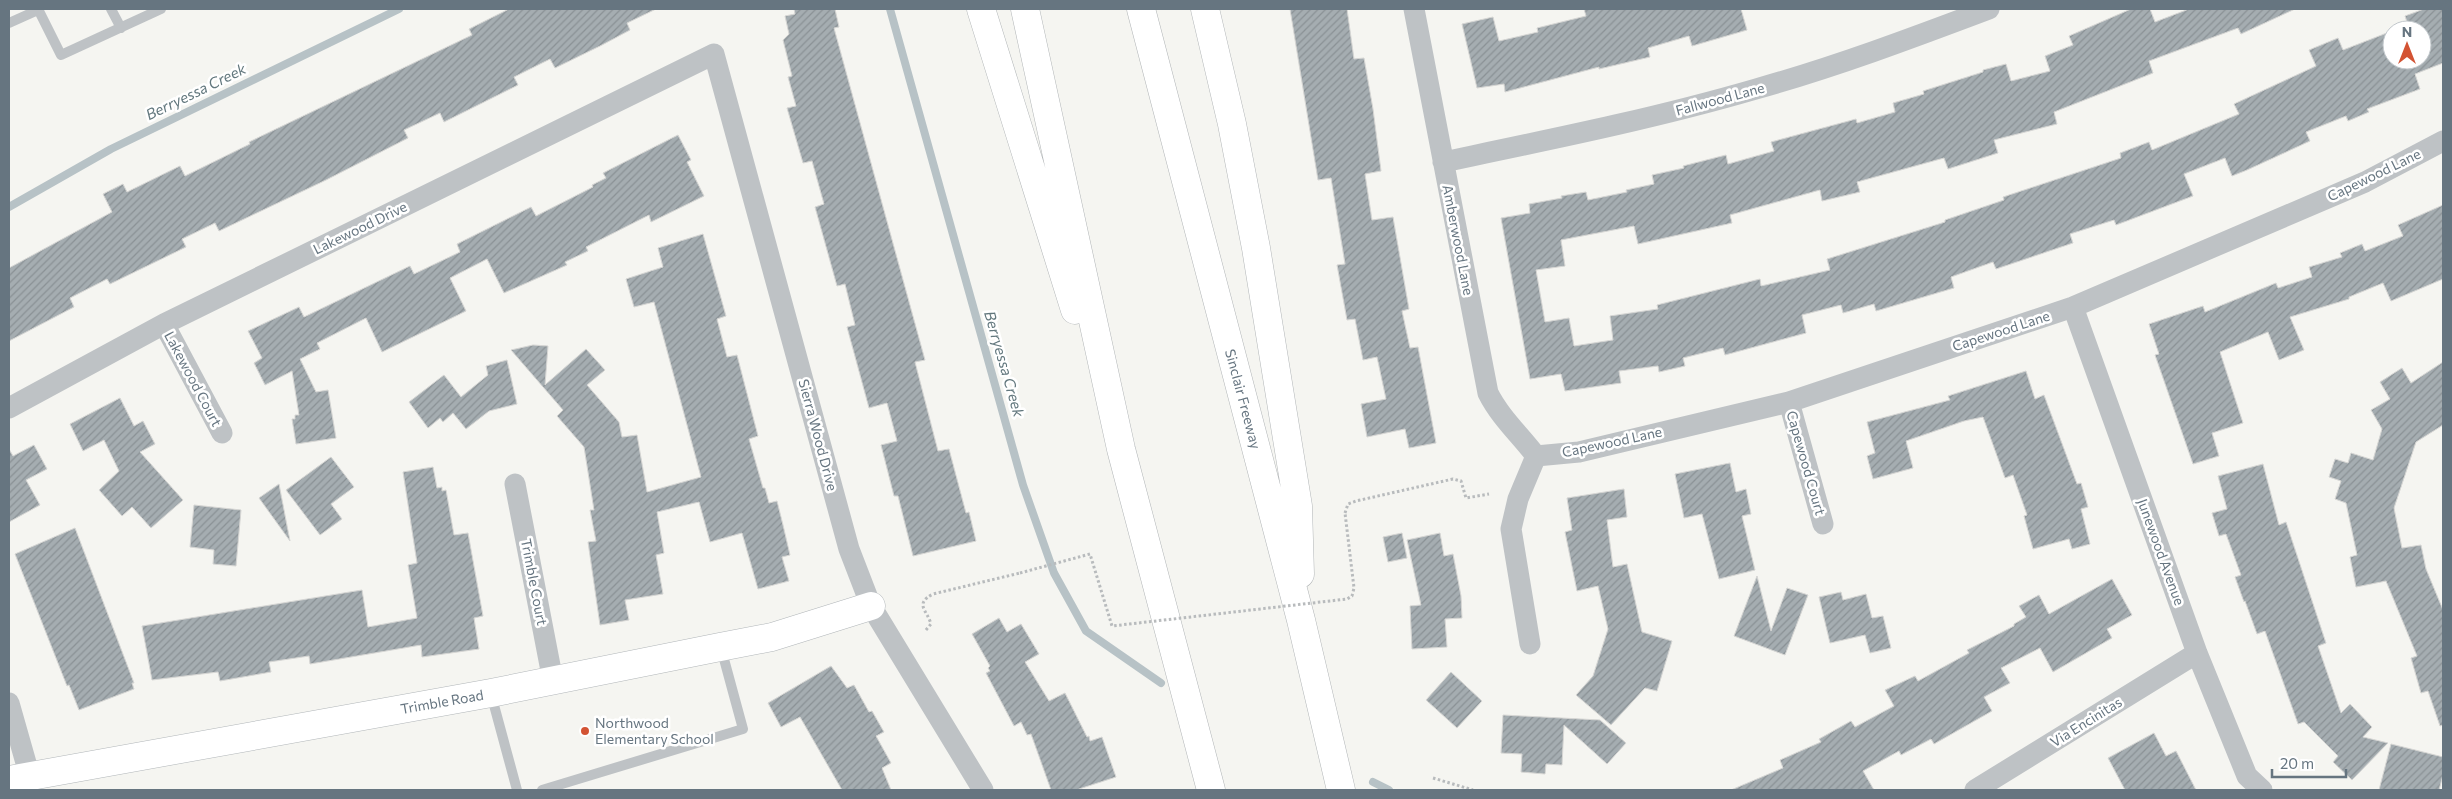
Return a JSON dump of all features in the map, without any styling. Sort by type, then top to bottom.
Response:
[{"type":"main road","points":[[981,9],[1053,244],[1121,449]]},
{"type":"main road","points":[[1025,9],[1121,449],[1211,790]]},
{"type":"main road","name":"Sinclair Freeway","points":[[1141,9],[1301,620],[1341,790]]},
{"type":"main road","points":[[1205,9],[1232,124],[1256,248],[1298,506],[1301,620]]},
{"type":"main road","name":"Trimble Road","points":[[24,782],[720,648],[772,637],[871,606]]},
{"type":"street","name":"Amberwood Lane","points":[[1414,9],[1488,393],[1497,411],[1512,426],[1536,456]]},
{"type":"street","name":"Fallwood Lane","points":[[1443,162],[1672,112],[1759,89],[1888,47],[1989,9]]},
{"type":"street","name":"Lakewood Drive","points":[[9,408],[164,324],[714,54]]},
{"type":"street","name":"Sierra Wood Drive","points":[[714,54],[849,549],[871,606],[983,790]]},
{"type":"street","name":"Capewood Lane","points":[[1536,456],[1579,452],[1789,402],[2073,307],[2365,182],[2443,141]]},
{"type":"street","name":"Junewood Avenue","points":[[2073,307],[2197,653],[2247,776],[2262,790]]},
{"type":"street","name":"Lakewood Court","points":[[164,324],[222,433]]},
{"type":"street","name":"Capewood Court","points":[[1789,402],[1823,524]]},
{"type":"street","points":[[1530,644],[1511,529],[1518,499],[1536,456]]},
{"type":"street","name":"Trimble Court","points":[[515,484],[553,681]]},
{"type":"street","name":"Via Encinitas","points":[[1975,790],[2197,653]]},
{"type":"street","points":[[9,704],[24,782]]},
{"type":"lane","points":[[9,23],[38,9],[61,55],[161,9]]},
{"type":"lane","points":[[111,9],[121,28]]},
{"type":"lane","points":[[542,790],[743,729],[720,648]]},
{"type":"lane","points":[[491,693],[517,790]]},
{"type":"path","points":[[926,630],[931,624],[924,610],[923,603],[926,598],[933,594],[1090,554],[1112,626],[1347,599],[1352,596],[1354,588],[1345,513],[1348,504],[1356,500],[1453,479],[1461,481],[1466,498],[1489,494]]},
{"type":"path","points":[[1433,778],[1473,790]]},
{"type":"building","points":[[509,9],[656,9],[627,23],[630,30],[555,68],[550,59],[514,77],[518,85],[444,122],[440,113],[404,130],[408,138],[326,180],[219,231],[215,223],[182,239],[186,247],[110,284],[107,279],[70,298],[74,307],[9,341],[9,268],[112,212],[103,194],[123,184],[127,192],[180,166],[185,176],[250,144],[249,142],[472,35],[469,29]]},
{"type":"building","points":[[794,9],[835,9],[839,27],[834,28],[925,360],[915,362],[938,451],[949,449],[966,513],[969,512],[976,541],[913,556],[898,496],[894,496],[881,445],[897,441],[887,403],[869,408],[847,327],[855,325],[845,284],[837,286],[815,207],[824,204],[812,161],[803,163],[787,108],[796,106],[788,77],[792,76],[783,40],[789,34],[785,16],[795,14]]},
{"type":"building","points":[[1290,9],[1347,9],[1354,59],[1364,58],[1381,171],[1365,174],[1372,220],[1393,217],[1409,309],[1402,311],[1410,348],[1418,347],[1436,443],[1409,448],[1405,429],[1367,437],[1361,404],[1386,399],[1377,357],[1363,360],[1355,319],[1347,320],[1337,265],[1345,264],[1331,178],[1318,180]]},
{"type":"building","points":[[1584,9],[1741,9],[1747,30],[1692,46],[1689,36],[1648,48],[1650,57],[1599,69],[1599,67],[1505,92],[1504,84],[1477,88],[1462,24],[1493,17],[1499,41],[1538,32],[1537,28],[1586,16]]},
{"type":"building","points":[[2131,9],[2150,9],[2155,22],[2189,9],[2295,9],[2241,34],[2238,28],[2149,61],[2153,73],[2054,112],[2057,124],[1994,140],[1998,153],[1948,169],[1944,158],[1857,182],[1860,192],[1822,201],[1820,190],[1730,215],[1732,223],[1638,244],[1634,226],[1561,240],[1565,266],[1536,270],[1545,322],[1569,318],[1574,346],[1613,340],[1610,316],[1658,309],[1657,305],[1760,279],[1761,286],[1830,270],[1827,259],[1945,222],[1945,220],[2004,200],[2003,197],[2121,158],[2120,153],[2149,142],[2152,150],[2239,114],[2234,104],[2316,66],[2309,50],[2338,38],[2343,50],[2382,35],[2382,70],[2425,70],[2415,74],[2420,89],[2367,109],[2369,112],[2348,121],[2346,116],[2306,132],[2310,141],[2247,170],[2232,176],[2225,158],[2184,174],[2193,196],[2116,225],[2114,220],[2070,234],[2073,243],[1996,269],[1993,262],[1951,277],[1954,288],[1876,311],[1874,304],[1843,313],[1841,305],[1802,315],[1806,333],[1725,355],[1723,348],[1683,358],[1685,366],[1659,372],[1658,366],[1619,371],[1621,383],[1565,391],[1561,374],[1530,379],[1501,218],[1530,213],[1529,204],[1562,198],[1561,196],[1586,192],[1588,200],[1627,192],[1626,190],[1654,184],[1652,175],[1684,168],[1683,166],[1726,155],[1728,164],[1774,151],[1771,142],[1856,119],[1857,123],[1895,112],[1893,103],[1924,94],[1923,91],[1983,72],[1983,70],[2006,64],[2011,81],[2050,71],[2045,56],[2073,45],[2069,36]]},
{"type":"building","points":[[2424,9],[2443,9],[2443,63],[2432,67],[2432,20],[2406,20],[2405,16]]},
{"type":"building","points":[[678,135],[691,160],[687,162],[704,196],[651,222],[649,215],[586,247],[588,251],[565,262],[567,265],[504,293],[487,259],[450,278],[466,311],[382,352],[366,318],[317,343],[320,349],[300,359],[316,392],[328,390],[336,438],[296,444],[292,419],[295,419],[295,415],[299,415],[292,371],[265,385],[254,363],[262,358],[248,331],[299,307],[304,317],[410,266],[414,274],[460,252],[457,244],[531,207],[536,216],[593,187],[592,185],[606,178],[603,173]]},
{"type":"building","points":[[2443,205],[2443,279],[2391,301],[2383,283],[2349,297],[2349,299],[2290,317],[2304,350],[2279,360],[2268,332],[2220,352],[2243,423],[2212,433],[2219,456],[2193,464],[2155,355],[2159,354],[2149,324],[2203,306],[2205,312],[2276,283],[2278,288],[2312,277],[2309,267],[2342,257],[2340,253],[2362,244],[2365,251],[2403,236],[2398,225]]},
{"type":"building","points":[[703,234],[726,316],[717,319],[727,357],[737,355],[758,436],[749,439],[763,488],[765,488],[769,503],[777,501],[783,525],[790,555],[782,557],[789,581],[758,589],[742,533],[710,542],[699,502],[657,512],[664,553],[656,555],[663,594],[625,600],[629,620],[600,625],[588,542],[596,541],[590,510],[594,510],[584,447],[557,416],[563,410],[511,350],[533,345],[548,346],[545,385],[586,349],[605,370],[587,385],[619,422],[622,437],[637,435],[647,492],[701,477],[654,302],[634,307],[626,279],[663,267],[658,248]]},
{"type":"building","points":[[507,360],[517,404],[489,411],[466,429],[453,413],[443,422],[440,418],[428,428],[409,402],[444,375],[461,397],[488,375],[486,366]]},
{"type":"building","points":[[2443,362],[2443,425],[2416,442],[2394,508],[2402,548],[2421,545],[2426,569],[2443,610],[2443,725],[2440,726],[2428,691],[2421,693],[2411,658],[2417,656],[2386,581],[2356,587],[2350,557],[2357,555],[2346,503],[2335,499],[2341,481],[2329,477],[2335,459],[2348,463],[2351,453],[2373,460],[2382,429],[2371,410],[2390,399],[2380,382],[2402,368],[2411,383]]},
{"type":"building","points":[[2026,371],[2035,399],[2044,395],[2077,484],[2081,483],[2088,507],[2081,509],[2090,544],[2072,549],[2069,539],[2033,549],[2024,516],[2027,515],[2013,475],[2005,478],[1983,417],[1964,421],[1906,441],[1913,468],[1873,479],[1867,456],[1875,453],[1867,422],[1950,400],[1948,396]]},
{"type":"building","points":[[120,398],[134,426],[143,421],[155,444],[140,452],[183,500],[151,528],[132,507],[122,516],[99,490],[119,471],[104,440],[83,451],[70,424]]},
{"type":"building","points":[[34,445],[47,469],[26,480],[40,505],[9,522],[9,449],[13,456]]},
{"type":"building","points":[[331,457],[354,487],[331,504],[342,519],[320,535],[286,490]]},
{"type":"building","points":[[1730,463],[1736,492],[1746,489],[1751,514],[1742,516],[1755,570],[1719,579],[1702,514],[1684,518],[1675,474]]},
{"type":"building","points":[[2263,464],[2279,525],[2286,522],[2326,643],[2318,646],[2341,713],[2350,704],[2372,727],[2363,737],[2388,743],[2352,780],[2333,762],[2338,756],[2304,722],[2298,724],[2265,631],[2257,634],[2244,602],[2235,577],[2241,575],[2226,534],[2219,536],[2212,513],[2227,509],[2218,476]]},
{"type":"building","points":[[433,467],[437,488],[442,487],[442,491],[446,490],[454,535],[468,533],[483,616],[474,618],[479,649],[422,657],[421,645],[310,664],[309,656],[269,662],[271,672],[220,681],[218,672],[152,680],[142,626],[362,590],[368,627],[417,618],[408,565],[417,563],[403,472]]},
{"type":"building","points":[[279,484],[290,541],[259,498]]},
{"type":"building","points":[[1624,489],[1627,517],[1607,520],[1613,567],[1627,564],[1642,632],[1672,641],[1657,691],[1645,688],[1611,725],[1576,695],[1593,676],[1608,629],[1598,586],[1577,591],[1565,532],[1572,530],[1567,498]]},
{"type":"building","points":[[194,505],[241,510],[236,566],[213,564],[214,550],[190,547]]},
{"type":"building","points":[[75,528],[134,683],[132,683],[134,689],[79,710],[69,685],[67,686],[15,554]]},
{"type":"building","points":[[1402,533],[1407,558],[1388,562],[1383,537]]},
{"type":"building","points":[[1440,533],[1444,556],[1453,554],[1461,596],[1462,618],[1445,619],[1447,647],[1412,649],[1410,606],[1421,605],[1407,540]]},
{"type":"building","points":[[1757,576],[1771,631],[1787,588],[1808,595],[1785,655],[1734,636]]},
{"type":"building","points":[[2112,579],[2132,615],[2107,629],[2112,638],[2053,672],[2040,648],[2001,668],[2010,683],[1984,697],[1992,711],[1934,744],[1931,739],[1901,755],[1899,751],[1863,771],[1874,790],[1731,790],[1783,768],[1780,760],[1821,742],[1819,739],[1851,721],[1855,727],[1894,706],[1885,690],[1915,676],[1918,681],[1969,653],[1967,650],[2014,626],[2014,624],[2026,617],[2019,606],[2039,595],[2049,614]]},
{"type":"building","points":[[1841,592],[1843,600],[1866,594],[1872,618],[1883,616],[1891,648],[1870,653],[1865,635],[1830,643],[1819,597]]},
{"type":"building","points":[[999,618],[1007,632],[1021,624],[1039,654],[1025,662],[1049,701],[1065,693],[1090,741],[1102,737],[1116,777],[1076,790],[1051,790],[1031,734],[1027,735],[1021,722],[1014,726],[986,673],[990,671],[988,668],[990,666],[972,634]]},
{"type":"building","points":[[831,666],[847,688],[854,685],[869,712],[872,711],[884,732],[876,736],[891,763],[882,768],[891,790],[842,790],[800,717],[781,727],[768,703]]},
{"type":"building","points":[[1451,672],[1482,701],[1457,728],[1426,700]]},
{"type":"building","points":[[1503,715],[1600,720],[1626,743],[1607,764],[1564,725],[1562,765],[1546,764],[1545,774],[1521,772],[1522,754],[1501,753]]},
{"type":"building","points":[[2154,733],[2166,756],[2176,751],[2196,790],[2125,790],[2108,758]]},
{"type":"building","points":[[2391,744],[2443,757],[2443,775],[2439,790],[2379,790]]},
{"type":"waterway","name":"Berryessa Creek","points":[[9,207],[111,149],[399,9]]},
{"type":"waterway","name":"Berryessa Creek","points":[[890,9],[1023,485],[1054,573],[1086,631],[1161,683]]},
{"type":"waterway","name":"Berryessa Creek","points":[[1373,782],[1389,790]]},
{"type":"place","name":"Northwood Elementary School","points":[[585,731]]}]
